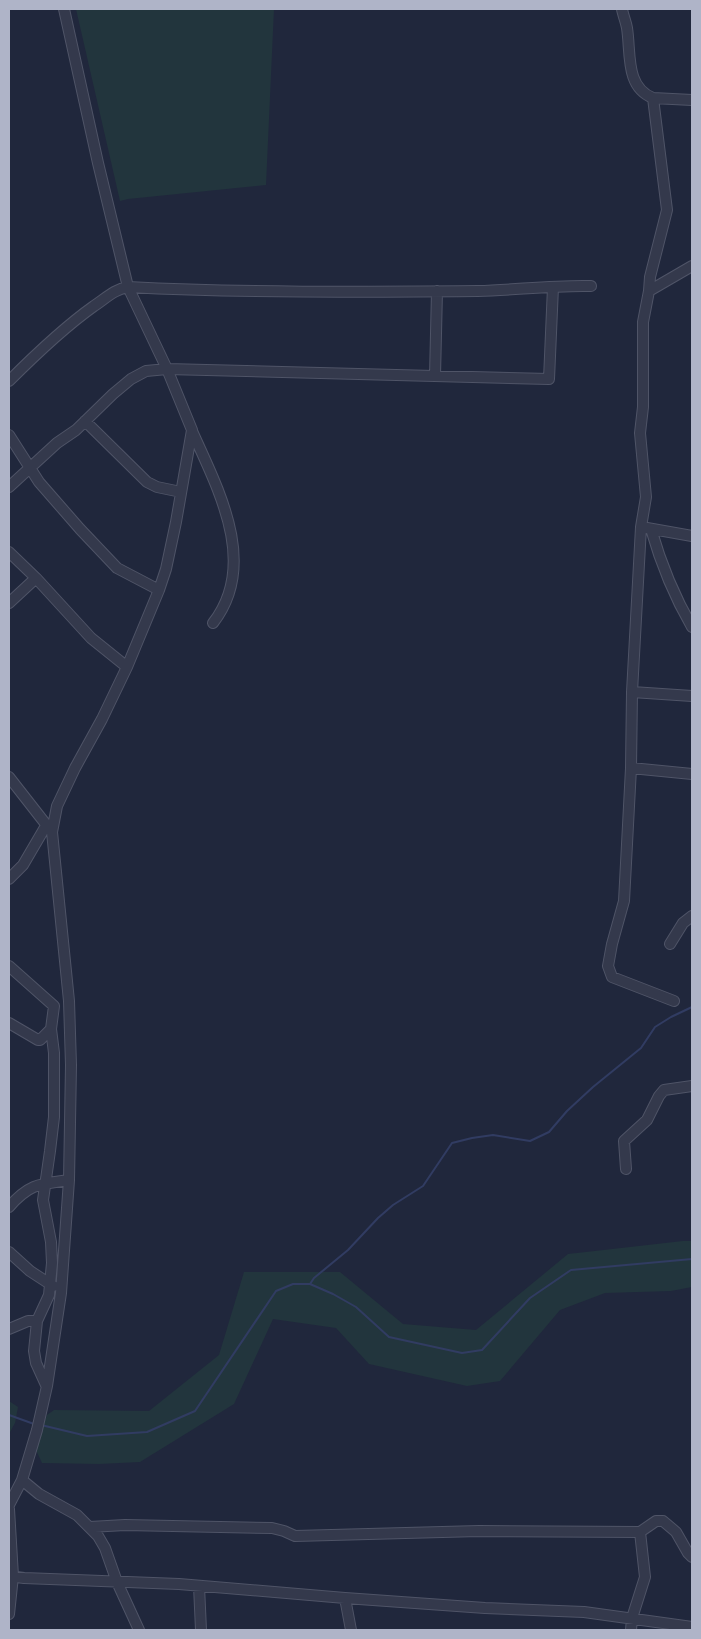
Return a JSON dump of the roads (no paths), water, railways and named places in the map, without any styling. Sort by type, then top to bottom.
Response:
[{"type":"street","points":[[64,9],[128,287],[167,369],[225,509],[235,557],[234,574],[230,595],[223,611],[214,623]]},
{"type":"street","points":[[622,9],[627,27],[631,69],[636,85],[645,95],[653,98],[692,100]]},
{"type":"street","points":[[653,98],[667,210],[650,277],[650,291],[643,322],[643,407],[640,434],[646,496],[646,528],[632,692],[631,768],[624,901],[608,966],[612,977],[674,1001]]},
{"type":"street","points":[[650,291],[692,266]]},
{"type":"street","points":[[9,487],[57,443],[85,421],[112,394],[131,379],[146,371],[167,369],[549,379],[553,286]]},
{"type":"street","points":[[9,380],[76,319],[118,289],[128,287],[199,290],[437,291],[592,286]]},
{"type":"street","points":[[435,376],[437,291]]},
{"type":"street","points":[[85,421],[147,482],[157,487],[181,492]]},
{"type":"street","points":[[9,879],[23,865],[49,828],[74,768],[102,719],[127,667],[159,590],[166,569],[192,430]]},
{"type":"street","points":[[9,435],[45,489],[117,568],[159,590]]},
{"type":"street","points":[[646,528],[692,536]]},
{"type":"street","points":[[646,528],[681,607],[692,627]]},
{"type":"street","points":[[9,552],[36,578],[91,638],[127,667]]},
{"type":"street","points":[[9,603],[36,578]]},
{"type":"street","points":[[632,692],[692,696]]},
{"type":"street","points":[[631,768],[692,774]]},
{"type":"street","points":[[9,777],[49,828],[69,1001],[71,1066],[68,1180],[61,1289],[40,1418],[22,1480],[9,1504]]},
{"type":"street","points":[[670,944],[683,922],[692,916]]},
{"type":"street","points":[[9,966],[54,1006]]},
{"type":"street","points":[[54,1006],[69,1001]]},
{"type":"street","points":[[46,1386],[34,1356],[36,1321],[48,1300],[52,1249],[43,1200],[54,1117],[54,1053],[51,1029],[54,1006]]},
{"type":"street","points":[[9,1023],[38,1040],[51,1029]]},
{"type":"street","points":[[626,1169],[624,1141],[647,1120],[659,1096],[664,1090],[692,1086]]},
{"type":"street","points":[[9,1207],[24,1191],[44,1183],[68,1180]]},
{"type":"street","points":[[9,1252],[50,1284],[61,1289]]},
{"type":"street","points":[[9,1329],[28,1321],[36,1321]]},
{"type":"street","points":[[22,1480],[39,1494],[77,1515],[98,1536],[139,1630]]},
{"type":"street","points":[[9,1509],[11,1576],[9,1614]]},
{"type":"street","points":[[90,1527],[125,1525],[272,1528],[295,1536],[479,1531],[640,1532],[656,1521],[663,1520],[676,1532],[692,1557]]},
{"type":"street","points":[[631,1630],[632,1618],[646,1577],[640,1532]]},
{"type":"street","points":[[11,1576],[200,1586],[485,1608],[584,1612],[692,1627]]},
{"type":"street","points":[[200,1586],[201,1630]]},
{"type":"street","points":[[345,1598],[351,1630]]},
{"type":"waterway","points":[[310,1284],[314,1278],[348,1250],[378,1218],[393,1205],[423,1186],[452,1143],[493,1135],[530,1141],[549,1132],[567,1111],[593,1087],[641,1048],[655,1027],[692,1007]]},
{"type":"waterway","points":[[41,1425],[87,1436],[147,1432],[195,1411],[276,1291],[293,1284],[310,1284],[333,1294],[356,1307],[389,1337],[462,1353],[482,1350],[530,1298],[571,1270],[692,1259]]},
{"type":"waterway","points":[[9,1415],[34,1424]]}]
